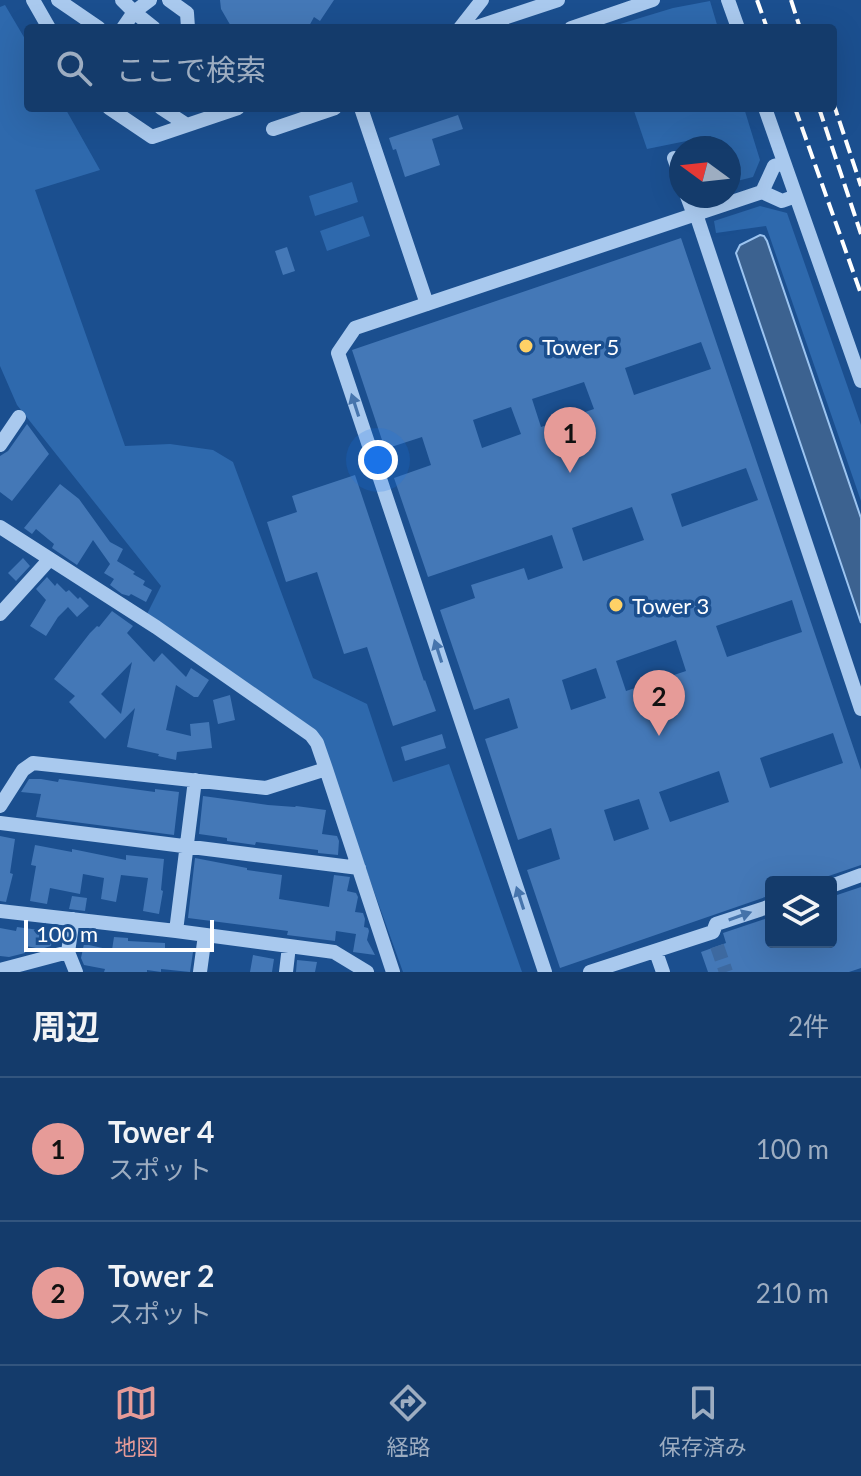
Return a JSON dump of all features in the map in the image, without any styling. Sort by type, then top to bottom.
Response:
[{"type":"street","points":[[33,0],[47,24]]},
{"type":"street","points":[[58,0],[93,24]]},
{"type":"street","points":[[122,0],[149,24]]},
{"type":"street","points":[[126,24],[134,12],[150,0]]},
{"type":"street","points":[[169,0],[187,13],[188,24]]},
{"type":"street","points":[[463,24],[482,0]]},
{"type":"street","points":[[486,24],[558,0]]},
{"type":"street","points":[[583,24],[653,0]]},
{"type":"street","points":[[728,0],[737,24]]},
{"type":"street","points":[[115,112],[152,137],[220,112]]},
{"type":"street","points":[[167,112],[187,125]]},
{"type":"street","points":[[273,129],[323,112]]},
{"type":"street","points":[[362,112],[427,304]]},
{"type":"street","points":[[766,112],[861,381]]},
{"type":"street","points":[[762,192],[774,166],[784,163]]},
{"type":"street","points":[[545,972],[338,353],[355,328],[762,192],[782,201],[796,196]]},
{"type":"street","points":[[692,208],[861,709]]},
{"type":"street","points":[[0,444],[19,417]]},
{"type":"street","points":[[0,527],[156,627],[311,735],[326,769],[393,972]]},
{"type":"street","points":[[0,614],[49,560]]},
{"type":"street","points":[[0,806],[23,770],[33,763],[266,788],[326,769]]},
{"type":"street","points":[[176,931],[195,780]]},
{"type":"street","points":[[0,823],[359,868]]},
{"type":"street","points":[[837,884],[861,875]]},
{"type":"street","points":[[590,972],[656,952],[715,939],[716,924],[765,908]]},
{"type":"street","points":[[0,911],[334,952],[367,972]]},
{"type":"street","points":[[73,919],[68,952],[76,972]]},
{"type":"street","points":[[200,972],[205,935]]},
{"type":"street","points":[[286,972],[289,946]]},
{"type":"street","points":[[0,970],[68,952]]},
{"type":"street","points":[[656,952],[663,972]]},
{"type":"shaded area","points":[[710,1],[717,24],[620,24]]},
{"type":"shaded area","points":[[5,5],[24,37],[24,112],[67,112],[100,170],[35,190],[125,446],[170,444],[213,450],[233,462],[313,678],[367,704],[393,782],[449,764],[522,972],[403,972],[316,730],[147,614],[161,586],[17,405],[0,366],[0,7]]},
{"type":"shaded area","points":[[634,112],[745,112],[760,160],[753,177],[741,180],[741,136],[669,136],[669,145],[647,149]]},
{"type":"shaded area","points":[[352,182],[358,202],[315,216],[309,196]]},
{"type":"shaded area","points":[[760,206],[787,213],[861,425],[861,501],[766,226],[716,233],[714,221]]},
{"type":"shaded area","points":[[363,216],[370,236],[327,251],[320,231]]},
{"type":"shaded area","points":[[760,235],[767,241],[861,518],[861,623],[736,253],[740,245]]},
{"type":"building","points":[[220,0],[334,0],[320,21],[314,17],[310,24],[230,24],[221,9]]},
{"type":"building","points":[[458,115],[463,129],[432,139],[440,165],[405,177],[389,138]]},
{"type":"building","points":[[681,238],[861,770],[861,865],[829,876],[765,876],[765,897],[560,968],[527,870],[560,859],[551,828],[518,840],[485,739],[518,728],[509,698],[474,710],[440,610],[475,598],[471,585],[524,568],[528,580],[563,568],[552,535],[428,577],[394,478],[431,465],[422,437],[385,449],[352,350]],"holes":[[[701,342],[711,369],[634,395],[625,368]],[[584,382],[594,409],[541,427],[532,399]],[[511,407],[521,434],[482,448],[473,420]],[[746,468],[758,500],[682,527],[671,494]],[[632,507],[644,540],[583,561],[572,528]],[[792,600],[802,632],[727,657],[716,626]],[[676,640],[686,671],[626,691],[616,661]],[[596,668],[606,698],[571,710],[562,680]],[[833,733],[843,763],[770,788],[760,758]],[[719,771],[729,802],[670,822],[659,792]],[[639,799],[649,829],[614,841],[604,810]]]},
{"type":"building","points":[[287,247],[295,271],[283,275],[275,251]]},
{"type":"building","points":[[27,424],[49,454],[12,501],[0,492],[0,456],[8,451]]},
{"type":"building","points":[[355,475],[436,711],[393,726],[367,647],[344,654],[317,572],[286,582],[267,522],[297,512],[292,496]]},
{"type":"building","points":[[60,484],[79,499],[110,542],[123,549],[117,561],[135,572],[133,574],[145,581],[143,585],[152,590],[146,602],[131,594],[122,594],[110,585],[114,579],[104,573],[110,564],[93,540],[77,565],[52,548],[54,544],[36,529],[32,534],[24,528]]},
{"type":"building","points":[[23,558],[30,566],[16,581],[8,573]]},
{"type":"building","points":[[47,577],[55,586],[57,583],[66,592],[69,590],[89,606],[77,617],[68,607],[46,636],[30,626],[46,600],[36,589]]},
{"type":"building","points":[[112,611],[133,626],[127,633],[154,662],[162,653],[186,677],[191,668],[209,680],[198,697],[176,685],[166,730],[191,736],[190,724],[209,722],[212,748],[177,752],[176,760],[127,747],[135,708],[105,739],[69,702],[75,696],[54,679],[90,633]],"holes":[[[132,662],[121,714],[101,694]]]},
{"type":"building","points":[[230,695],[235,720],[218,724],[213,700]]},
{"type":"building","points":[[442,734],[446,748],[405,761],[401,747]]},
{"type":"building","points":[[29,779],[58,782],[59,779],[155,792],[155,789],[179,792],[174,835],[36,817],[41,794],[21,792]]},
{"type":"building","points":[[203,796],[326,810],[322,834],[337,836],[338,855],[256,842],[255,845],[227,841],[227,838],[199,834]]},
{"type":"building","points":[[0,836],[15,839],[10,873],[13,874],[6,902],[0,901]]},
{"type":"building","points":[[35,845],[126,860],[126,855],[164,859],[159,914],[143,911],[148,878],[121,875],[116,902],[101,899],[104,878],[83,874],[80,894],[50,888],[47,904],[30,901],[36,866],[31,865]]},
{"type":"building","points":[[195,858],[282,875],[279,899],[329,907],[334,875],[350,877],[347,891],[356,893],[358,897],[355,912],[363,913],[364,927],[369,931],[367,940],[375,955],[353,952],[356,934],[336,931],[335,941],[287,935],[288,931],[188,918]]},
{"type":"building","points":[[861,887],[861,968],[849,972],[708,972],[701,952],[726,943],[723,933],[765,919],[765,948],[837,948],[837,895]]},
{"type":"building","points":[[72,896],[87,898],[85,911],[69,909]]},
{"type":"building","points":[[17,927],[54,932],[51,946],[41,949],[26,946],[25,953],[0,956],[0,928],[16,931]]},
{"type":"building","points":[[114,937],[165,943],[165,948],[193,952],[190,972],[161,969],[161,972],[104,972],[105,969],[84,965],[81,958],[84,944],[112,950]]},
{"type":"building","points":[[253,955],[274,959],[272,972],[250,972]]},
{"type":"building","points":[[297,960],[317,962],[315,972],[296,972]]},
{"type":"tunnel","points":[[717,946],[726,972]]},
{"type":"railway","points":[[757,0],[766,24]]},
{"type":"railway","points":[[791,0],[799,24]]},
{"type":"railway","points":[[796,112],[861,294]]},
{"type":"railway","points":[[820,112],[861,234]]},
{"type":"railway","points":[[836,112],[861,186]]},
{"type":"place","name":"Tower 5","points":[[526,346]]},
{"type":"place","name":"Tower 4","points":[[570,473]]},
{"type":"place","name":"Tower 3","points":[[616,605]]},
{"type":"place","name":"Tower 2","points":[[659,736]]}]
